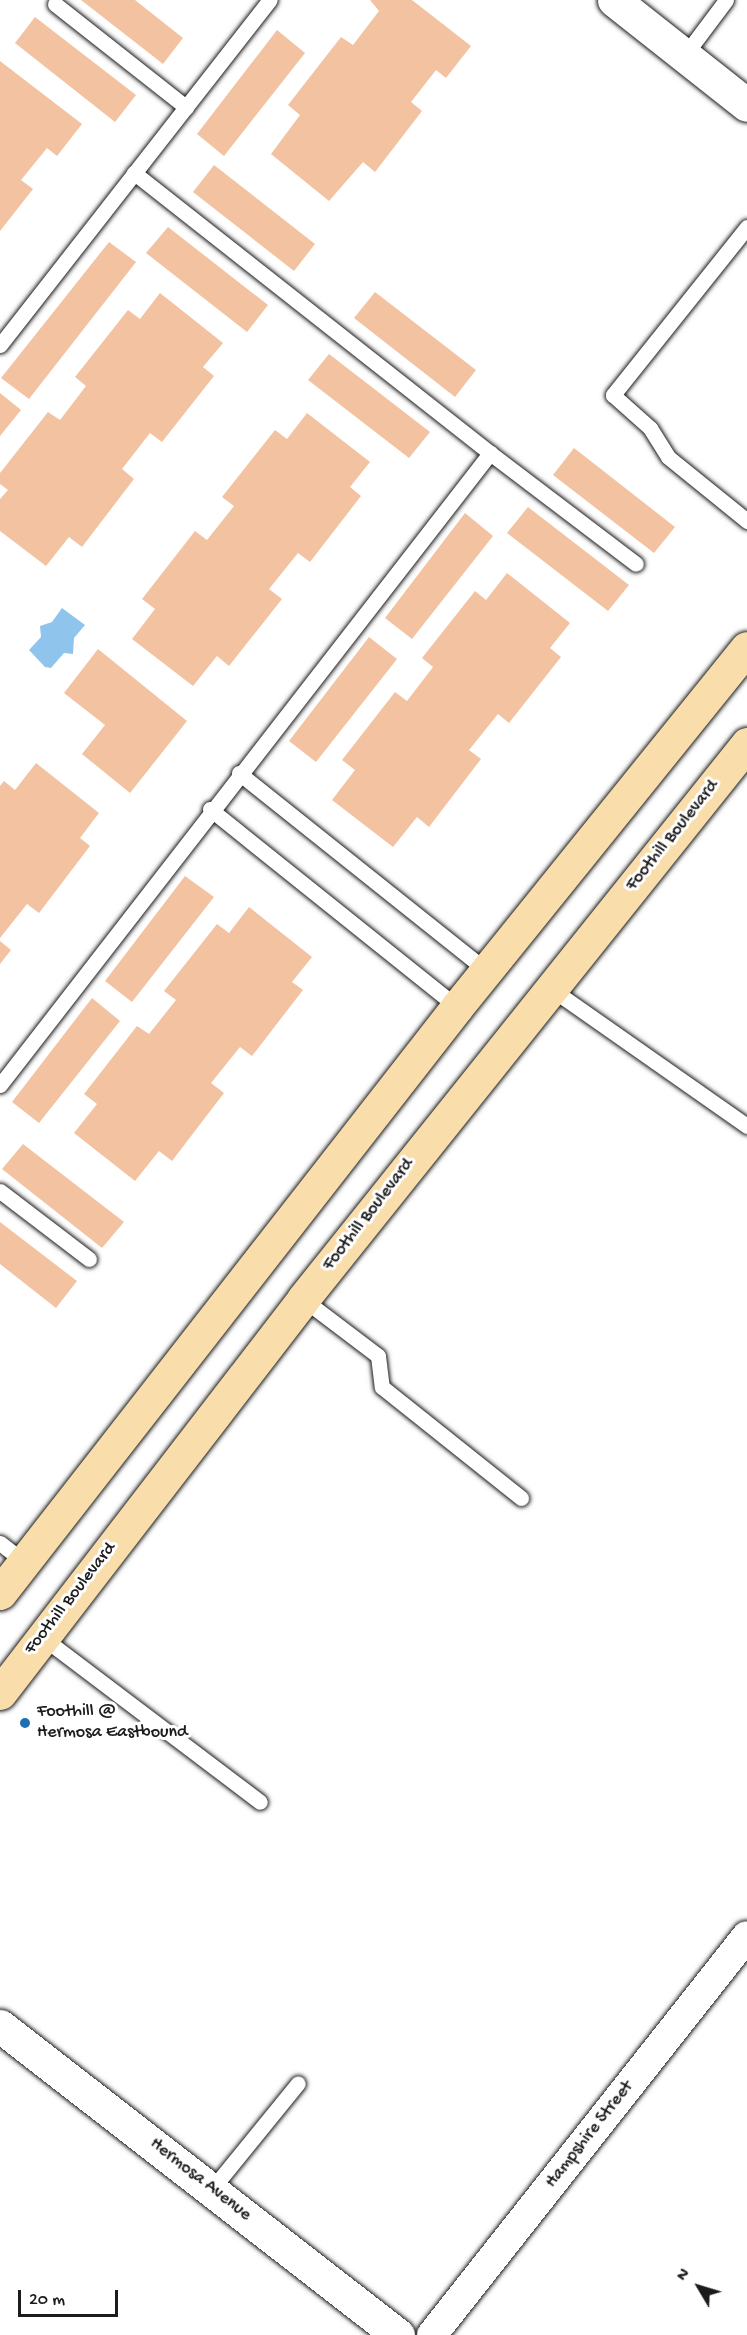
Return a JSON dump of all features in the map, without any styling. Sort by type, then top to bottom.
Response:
[{"type":"main road","points":[[0,1593],[12,1553],[747,648]]},
{"type":"main road","name":"Foothill Boulevard","points":[[0,1693],[303,1299],[747,744]]},
{"type":"street","points":[[614,0],[747,105]]},
{"type":"street","name":"Hampshire Street","points":[[432,2335],[747,1936]]},
{"type":"street","name":"Hermosa Avenue","points":[[0,2026],[398,2335]]},
{"type":"lane","points":[[0,345],[270,0]]},
{"type":"lane","points":[[684,56],[726,0]]},
{"type":"lane","points":[[55,4],[186,107]]},
{"type":"lane","points":[[134,173],[490,453],[636,564]]},
{"type":"lane","points":[[747,228],[613,395],[651,428],[668,457],[747,521]]},
{"type":"lane","points":[[0,1085],[210,809],[490,453]]},
{"type":"lane","points":[[239,773],[486,970]]},
{"type":"lane","points":[[210,809],[457,1007]]},
{"type":"lane","points":[[550,988],[747,1126]]},
{"type":"lane","points":[[0,1191],[89,1259]]},
{"type":"lane","points":[[303,1299],[378,1356],[382,1388],[521,1498]]},
{"type":"lane","points":[[42,1637],[260,1802]]},
{"type":"lane","points":[[212,2189],[298,2083]]},
{"type":"water","points":[[62,608],[85,625],[74,638],[73,654],[64,653],[51,668],[45,667],[29,650],[41,637],[40,626],[52,622]]},
{"type":"building","points":[[81,0],[135,0],[183,38],[163,64]]},
{"type":"building","points":[[370,0],[412,0],[471,46],[446,78],[436,70],[411,102],[422,111],[375,172],[363,162],[329,201],[271,154],[300,115],[288,105],[341,37],[353,45],[379,11]]},
{"type":"building","points":[[35,17],[136,95],[115,122],[15,43]]},
{"type":"building","points":[[277,30],[305,53],[224,156],[197,134]]},
{"type":"building","points":[[0,61],[82,124],[57,156],[47,148],[21,180],[33,189],[0,231]]},
{"type":"building","points":[[214,165],[315,244],[294,271],[193,192]]},
{"type":"building","points":[[168,227],[268,305],[247,332],[146,253]]},
{"type":"building","points":[[109,242],[136,262],[29,399],[1,378]]},
{"type":"building","points":[[375,292],[476,370],[455,397],[354,318]]},
{"type":"building","points":[[160,293],[223,343],[203,367],[214,376],[162,442],[150,433],[122,469],[134,479],[82,547],[69,537],[46,566],[0,531],[0,499],[8,490],[0,484],[0,473],[48,412],[60,420],[86,386],[75,377],[128,310],[140,319]]},
{"type":"building","points":[[329,354],[430,432],[409,458],[308,380]]},
{"type":"building","points":[[0,393],[21,410],[0,436]]},
{"type":"building","points":[[307,413],[370,462],[350,487],[361,496],[310,562],[298,553],[269,589],[282,599],[229,666],[217,656],[193,686],[132,639],[155,609],[142,599],[195,531],[207,540],[234,506],[222,497],[275,430],[287,439]]},
{"type":"building","points":[[574,448],[675,527],[654,553],[553,475]]},
{"type":"building","points":[[528,507],[629,585],[608,611],[507,533]]},
{"type":"building","points":[[465,513],[493,536],[412,639],[385,618]]},
{"type":"building","points":[[507,573],[570,623],[550,648],[561,657],[509,723],[498,714],[469,750],[481,759],[429,827],[417,817],[393,847],[332,800],[355,770],[342,760],[395,692],[407,701],[433,667],[422,658],[475,591],[486,600]]},
{"type":"building","points":[[369,637],[397,659],[316,762],[289,741]]},
{"type":"building","points":[[98,649],[187,721],[130,793],[82,754],[105,725],[64,693]]},
{"type":"building","points":[[36,763],[99,813],[80,838],[90,846],[39,913],[27,904],[0,938],[0,786],[4,781],[15,790]]},
{"type":"building","points":[[185,876],[214,897],[132,1002],[105,981]]},
{"type":"building","points":[[249,907],[312,957],[292,982],[303,990],[252,1056],[240,1047],[211,1083],[224,1093],[172,1161],[159,1151],[135,1181],[74,1133],[97,1104],[84,1094],[137,1026],[149,1034],[176,1000],[164,991],[217,924],[229,933]]},
{"type":"building","points":[[0,941],[11,950],[0,964]]},
{"type":"building","points":[[92,998],[120,1021],[39,1123],[12,1102]]},
{"type":"building","points":[[23,1144],[124,1222],[102,1248],[2,1169]]},
{"type":"building","points":[[0,1222],[77,1281],[56,1308],[0,1264]]},
{"type":"place","name":"Foothill @ Hermosa Eastbound","points":[[25,1723]]}]
